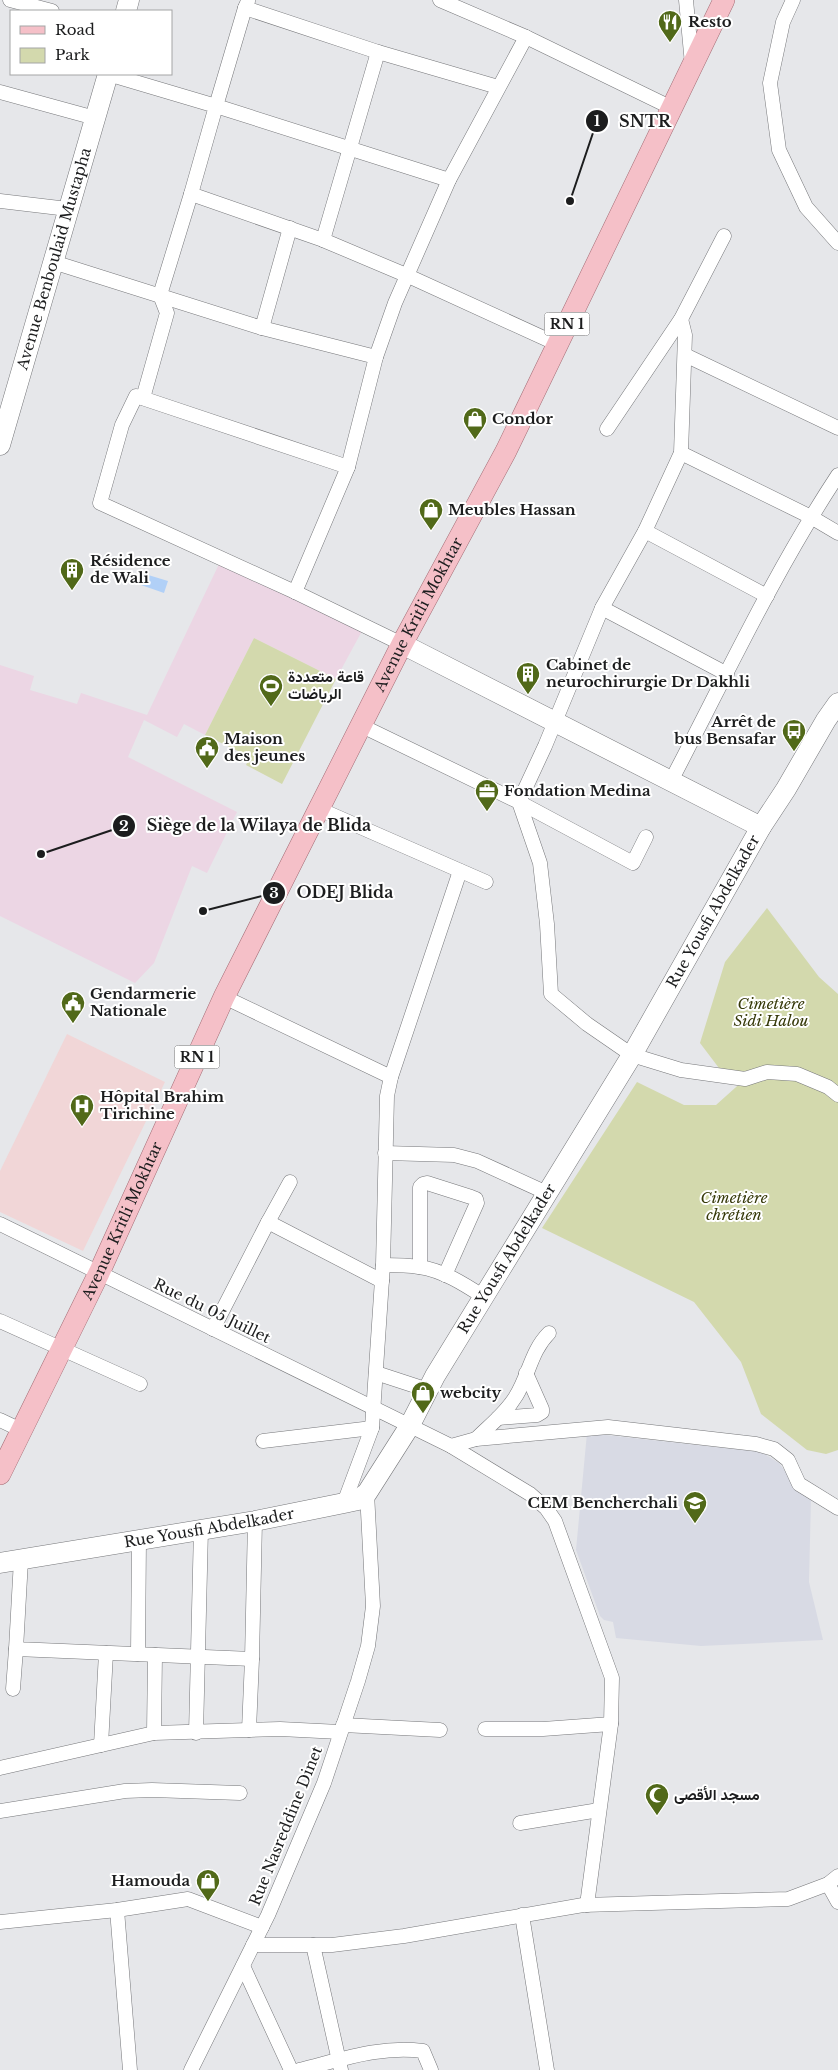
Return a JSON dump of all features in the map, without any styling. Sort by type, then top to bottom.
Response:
[{"type":"main road","name":"Avenue Kritli Mokhtar","points":[[0,1474],[99,1273],[224,997],[402,644],[506,451],[724,0]]},
{"type":"main road","name":"Avenue Benboulaid Mustapha","points":[[0,445],[108,75]]},
{"type":"main road","points":[[402,644],[761,827]]},
{"type":"main road","name":"Rue Yousfi Abdelkader","points":[[0,1563],[255,1521],[358,1500],[366,1493],[409,1427],[428,1390],[484,1296],[632,1054],[761,827],[838,703]]},
{"type":"street","points":[[10,0],[26,2],[49,10]]},
{"type":"street","points":[[440,0],[455,3],[672,108]]},
{"type":"street","points":[[686,0],[693,66]]},
{"type":"street","points":[[793,0],[783,22],[770,83],[779,150],[806,207],[838,243]]},
{"type":"street","points":[[143,398],[167,313],[160,296],[246,4],[378,52],[498,87]]},
{"type":"street","points":[[296,592],[348,467],[376,357],[406,275],[449,180],[526,37]]},
{"type":"street","points":[[323,240],[378,52]]},
{"type":"street","points":[[111,75],[449,180]]},
{"type":"street","points":[[0,92],[95,118]]},
{"type":"street","points":[[191,194],[323,240],[406,275],[558,344]]},
{"type":"street","points":[[0,201],[68,209]]},
{"type":"street","points":[[262,328],[290,228]]},
{"type":"street","points":[[607,429],[681,319],[724,236]]},
{"type":"street","points":[[53,262],[262,328],[376,357]]},
{"type":"street","points":[[681,319],[686,335],[681,453],[645,531],[602,608],[519,802],[540,863],[547,924],[551,994],[587,1024],[632,1054],[681,1070],[745,1079],[767,1072],[797,1074],[828,1087],[838,1095]]},
{"type":"street","points":[[685,356],[838,428]]},
{"type":"street","points":[[348,467],[136,396],[122,425],[100,503],[296,592],[402,644]]},
{"type":"street","points":[[681,453],[811,517],[838,533]]},
{"type":"street","points":[[671,781],[767,596],[811,517],[838,475]]},
{"type":"street","points":[[645,531],[767,596]]},
{"type":"street","points":[[602,608],[727,674]]},
{"type":"street","points":[[362,726],[519,802],[633,863],[646,837]]},
{"type":"street","points":[[319,809],[486,882]]},
{"type":"street","points":[[344,1503],[372,1428],[383,1265],[387,1096],[391,1077],[460,871]]},
{"type":"street","points":[[224,997],[391,1077]]},
{"type":"street","points":[[385,1153],[454,1155],[477,1161],[548,1193]]},
{"type":"street","points":[[213,1329],[290,1182]]},
{"type":"street","points":[[420,1267],[420,1187],[422,1184],[427,1183],[471,1197],[476,1199],[477,1203],[445,1276]]},
{"type":"street","points":[[268,1222],[382,1281]]},
{"type":"street","name":"Rue du 05 Juillet","points":[[0,1224],[409,1427],[451,1446],[530,1494],[546,1508],[555,1521],[612,1678],[611,1724],[587,1905]]},
{"type":"street","points":[[383,1265],[420,1267],[458,1281],[484,1296]]},
{"type":"street","points":[[0,1322],[140,1384]]},
{"type":"street","points":[[476,1439],[509,1407],[518,1394],[540,1342],[549,1333]]},
{"type":"street","points":[[376,1373],[428,1390]]},
{"type":"street","points":[[498,1418],[537,1415],[542,1412],[526,1373]]},
{"type":"street","points":[[0,1420],[21,1430]]},
{"type":"street","points":[[451,1446],[476,1439],[608,1427],[756,1444],[774,1449],[788,1460],[799,1484],[838,1508]]},
{"type":"street","points":[[263,1441],[372,1428]]},
{"type":"street","name":"Rue Nasreddine Dinet","points":[[191,2070],[262,1927],[324,1782],[368,1646],[373,1606],[366,1493]]},
{"type":"street","points":[[250,1730],[255,1521]]},
{"type":"street","points":[[196,1733],[201,1529]]},
{"type":"street","points":[[138,1654],[139,1539]]},
{"type":"street","points":[[13,1689],[21,1560]]},
{"type":"street","points":[[16,1649],[252,1659]]},
{"type":"street","points":[[101,1745],[106,1653]]},
{"type":"street","points":[[154,1733],[155,1655]]},
{"type":"street","points":[[485,1729],[543,1729],[611,1724]]},
{"type":"street","points":[[0,1768],[154,1733],[280,1729],[440,1730]]},
{"type":"street","points":[[0,1811],[124,1791],[240,1793]]},
{"type":"street","points":[[520,1823],[599,1810]]},
{"type":"street","points":[[253,1945],[332,1945],[404,1936],[587,1905],[788,1899],[833,1880],[838,1902]]},
{"type":"street","points":[[0,1922],[117,1910],[188,1899],[262,1927]]},
{"type":"street","points":[[117,1910],[130,2070]]},
{"type":"street","points":[[522,1915],[547,2070]]},
{"type":"street","points":[[313,1945],[340,2065]]},
{"type":"street","points":[[243,1966],[291,2070]]},
{"type":"street","points":[[299,2070],[340,2065],[386,2050],[407,2049],[423,2051],[431,2070]]},
{"type":"shaded area","points":[[220,562],[362,631],[336,679],[254,638],[205,735],[184,724],[177,737],[144,720],[128,757],[237,812],[207,873],[192,866],[154,963],[135,983],[0,916],[0,665],[34,676],[30,690],[77,704],[81,693],[147,715]]},
{"type":"shaded area","name":"Hôpital Brahim Tirichine","points":[[67,1034],[165,1082],[83,1251],[0,1212],[0,1171]]},
{"type":"shaded area","name":"CEM Bencherchali","points":[[587,1433],[761,1452],[779,1463],[791,1479],[811,1498],[809,1582],[823,1640],[701,1646],[616,1638],[613,1622],[604,1620],[600,1616],[576,1550]]},
{"type":"green space","name":"قاعة متعددة الرياضات","points":[[254,638],[336,679],[282,784],[246,765],[250,757],[205,735]]},
{"type":"green space","name":"Cimetière chrétien","points":[[767,908],[819,977],[838,994],[838,1450],[826,1454],[807,1450],[761,1414],[741,1362],[694,1302],[542,1228],[637,1082],[684,1105],[716,1105],[745,1079],[725,1076],[700,1043],[725,962]]},
{"type":"water","points":[[145,574],[168,581],[164,593],[141,585]]},
{"type":"place","name":"Resto","points":[[670,43]]},
{"type":"place","name":"SNTR","points":[[570,201]]},
{"type":"place","name":"Condor","points":[[475,440]]},
{"type":"place","name":"Meubles Hassan","points":[[431,531]]},
{"type":"place","name":"Résidence de Wali","points":[[72,591]]},
{"type":"place","name":"Cabinet de neurochirurgie Dr Dakhli","points":[[528,695]]},
{"type":"place","name":"قاعة متعددة الرياضات","points":[[271,707]]},
{"type":"place","name":"Arrêt de bus Bensafar","points":[[794,752]]},
{"type":"place","name":"Maison des jeunes","points":[[207,769]]},
{"type":"place","name":"Fondation Medina","points":[[487,812]]},
{"type":"place","name":"Siège de la Wilaya de Blida","points":[[41,854]]},
{"type":"place","name":"ODEJ Blida","points":[[203,911]]},
{"type":"place","name":"Gendarmerie Nationale","points":[[73,1024]]},
{"type":"place","name":"Hôpital Brahim Tirichine","points":[[82,1127]]},
{"type":"place","name":"webcity","points":[[423,1414]]},
{"type":"place","name":"CEM Bencherchali","points":[[695,1524]]},
{"type":"place","name":"مسجد الأقصى","points":[[657,1816]]},
{"type":"place","name":"Hamouda","points":[[208,1902]]},
{"type":"park label","name":"Cimetière Sidi Halou","points":[[771,1012]]}]
